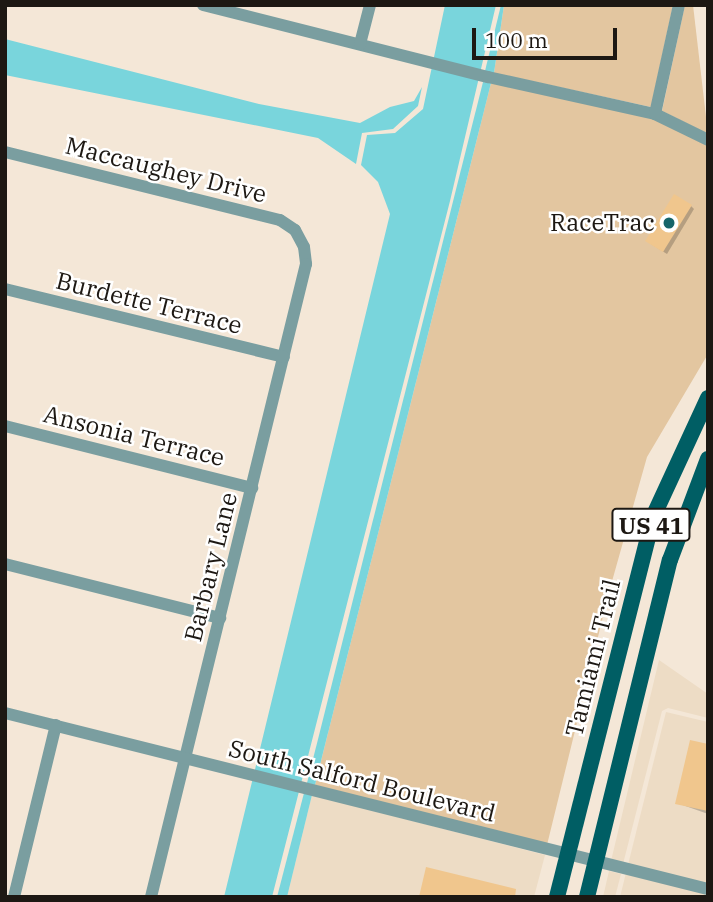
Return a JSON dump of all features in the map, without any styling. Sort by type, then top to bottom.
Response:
[{"type":"main road","name":"Tamiami Trail","points":[[557,897],[653,517],[708,398]]},
{"type":"main road","name":"Tamiami Trail","points":[[587,897],[670,560],[708,459]]},
{"type":"street","points":[[203,5],[232,9],[488,77],[655,114],[708,140]]},
{"type":"street","points":[[360,44],[370,5]]},
{"type":"street","points":[[655,114],[679,5]]},
{"type":"street","name":"Maccaughey Drive","points":[[5,152],[280,220],[295,230],[304,247]]},
{"type":"street","name":"Barbary Lane","points":[[151,897],[306,264],[304,247]]},
{"type":"street","name":"Burdette Terrace","points":[[5,289],[284,357]]},
{"type":"street","name":"Ansonia Terrace","points":[[5,426],[252,488]]},
{"type":"street","points":[[5,564],[220,618]]},
{"type":"street","name":"South Salford Boulevard","points":[[5,713],[567,856],[708,889]]},
{"type":"street","points":[[14,897],[56,725]]},
{"type":"shaded area","points":[[504,5],[673,5],[651,107],[494,73]]},
{"type":"shaded area","points":[[685,5],[693,5],[708,134],[662,111]]},
{"type":"shaded area","points":[[491,83],[653,118],[708,146],[708,354],[647,457],[609,592],[547,845],[315,785]]},
{"type":"shaded area","points":[[659,660],[708,694],[708,718],[668,708],[662,711],[623,864],[611,861]]},
{"type":"shaded area","points":[[666,712],[708,722],[708,897],[620,897]]},
{"type":"shaded area","points":[[312,795],[545,855],[534,897],[287,897]]},
{"type":"shaded area","points":[[609,871],[621,874],[615,897],[603,897]]},
{"type":"water","points":[[445,5],[496,5],[450,201],[272,897],[224,897],[390,214],[378,182],[361,165],[367,135],[395,133],[423,109]]},
{"type":"water","points":[[501,5],[504,5],[494,73],[485,71]]},
{"type":"water","points":[[5,39],[259,104],[360,123],[390,107],[414,101],[422,87],[418,106],[393,129],[362,133],[356,164],[318,138],[5,75]]},
{"type":"water","points":[[483,82],[491,83],[315,785],[307,783]]},
{"type":"water","points":[[304,793],[312,795],[287,897],[277,897]]},
{"type":"building","name":"RaceTrac","points":[[674,194],[692,205],[663,252],[645,241]]},
{"type":"building","points":[[690,740],[708,744],[708,811],[675,804]]},
{"type":"building","points":[[426,867],[516,889],[515,897],[419,897]]},
{"type":"place","name":"RaceTrac","points":[[669,223]]}]
